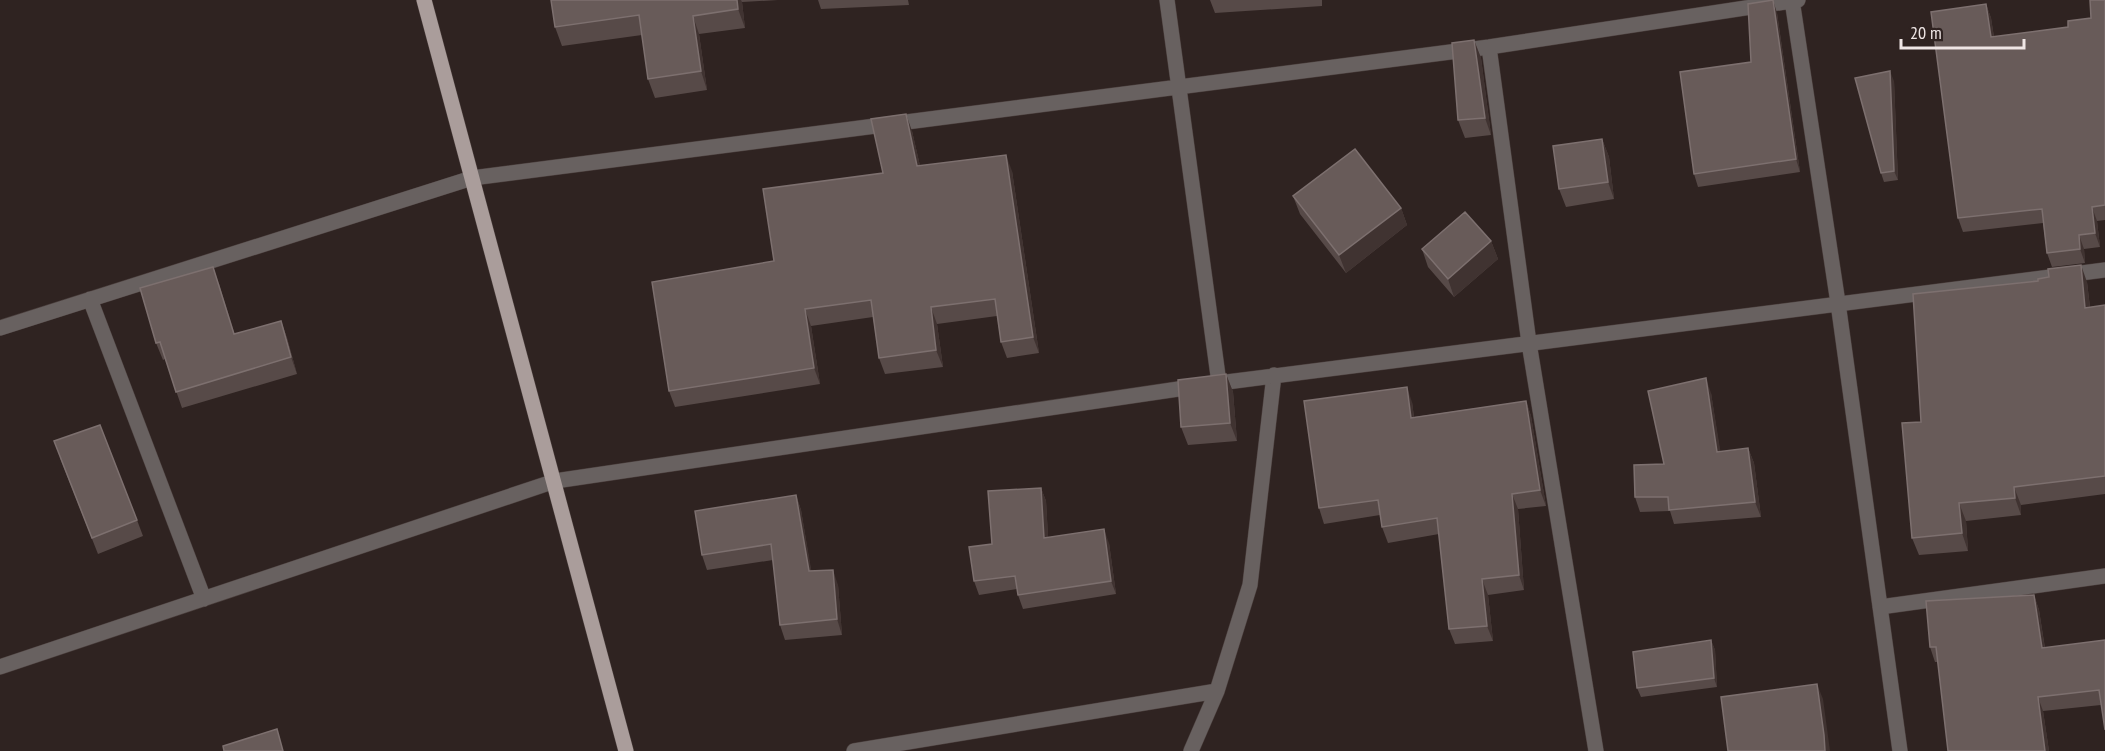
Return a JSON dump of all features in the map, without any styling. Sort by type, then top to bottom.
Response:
[{"type":"main road","points":[[424,0],[626,751]]},
{"type":"street","points":[[1167,0],[1219,383]]},
{"type":"street","points":[[1792,0],[1838,303],[1900,751]]},
{"type":"street","points":[[0,328],[472,178],[1489,47],[1798,0]]},
{"type":"street","points":[[1489,47],[1528,342],[1596,751]]},
{"type":"street","points":[[0,668],[555,481],[1274,375],[2105,270]]},
{"type":"street","points":[[90,299],[204,599]]},
{"type":"street","points":[[1191,751],[1217,691],[1250,585],[1274,375]]},
{"type":"street","points":[[1880,607],[2105,576]]},
{"type":"street","points":[[854,751],[1217,691]]},
{"type":"building","points":[[551,0],[737,0],[738,9],[693,16],[701,71],[648,79],[639,15],[555,27]]},
{"type":"building","points":[[1773,0],[1796,159],[1694,174],[1680,72],[1751,62],[1748,4]]},
{"type":"building","points":[[2090,0],[2105,0],[2105,205],[2092,207],[2095,233],[2079,235],[2080,249],[2047,253],[2042,209],[1958,218],[1931,12],[1986,4],[1991,37],[2068,27],[2068,21],[2091,18]]},
{"type":"building","points":[[1474,40],[1485,118],[1458,120],[1452,43]]},
{"type":"building","points":[[1890,71],[1894,171],[1881,173],[1855,78]]},
{"type":"building","points":[[906,114],[917,166],[1006,155],[1033,337],[1001,342],[995,299],[931,307],[936,350],[879,358],[871,300],[805,309],[814,368],[669,391],[652,282],[774,261],[763,189],[883,173],[871,119]]},
{"type":"building","points":[[1602,139],[1608,182],[1559,189],[1553,146]]},
{"type":"building","points":[[1355,149],[1401,208],[1339,255],[1293,196]]},
{"type":"building","points":[[1465,212],[1491,241],[1448,279],[1422,249]]},
{"type":"building","points":[[2081,265],[2085,308],[2105,305],[2105,476],[2014,487],[2015,498],[1959,503],[1962,533],[1912,538],[1902,423],[1921,422],[1913,294],[2038,281],[2038,279],[2049,277],[2048,269]]},
{"type":"building","points":[[213,267],[234,334],[281,321],[291,357],[176,392],[160,342],[156,343],[140,288]]},
{"type":"building","points":[[1226,374],[1230,423],[1181,427],[1178,380]]},
{"type":"building","points":[[1706,378],[1717,452],[1748,448],[1755,502],[1669,510],[1668,497],[1635,497],[1634,465],[1664,464],[1648,391]]},
{"type":"building","points":[[1407,387],[1411,418],[1526,401],[1540,490],[1512,494],[1519,575],[1482,579],[1487,626],[1449,629],[1437,518],[1382,527],[1378,500],[1319,508],[1304,401]]},
{"type":"building","points":[[100,425],[137,520],[92,538],[54,441]]},
{"type":"building","points":[[1041,488],[1044,538],[1104,529],[1111,581],[1018,595],[1015,576],[974,581],[969,547],[992,544],[988,491]]},
{"type":"building","points":[[796,495],[809,571],[833,570],[837,619],[780,625],[771,544],[702,555],[695,511]]},
{"type":"building","points":[[2034,595],[2042,648],[2105,640],[2105,730],[2099,690],[2038,697],[2045,751],[1948,751],[1936,647],[1930,647],[1926,601]]},
{"type":"building","points":[[1711,640],[1714,678],[1637,688],[1633,652]]},
{"type":"building","points":[[1817,684],[1825,751],[1728,751],[1721,697]]},
{"type":"building","points":[[277,729],[283,751],[224,751],[223,746]]}]
